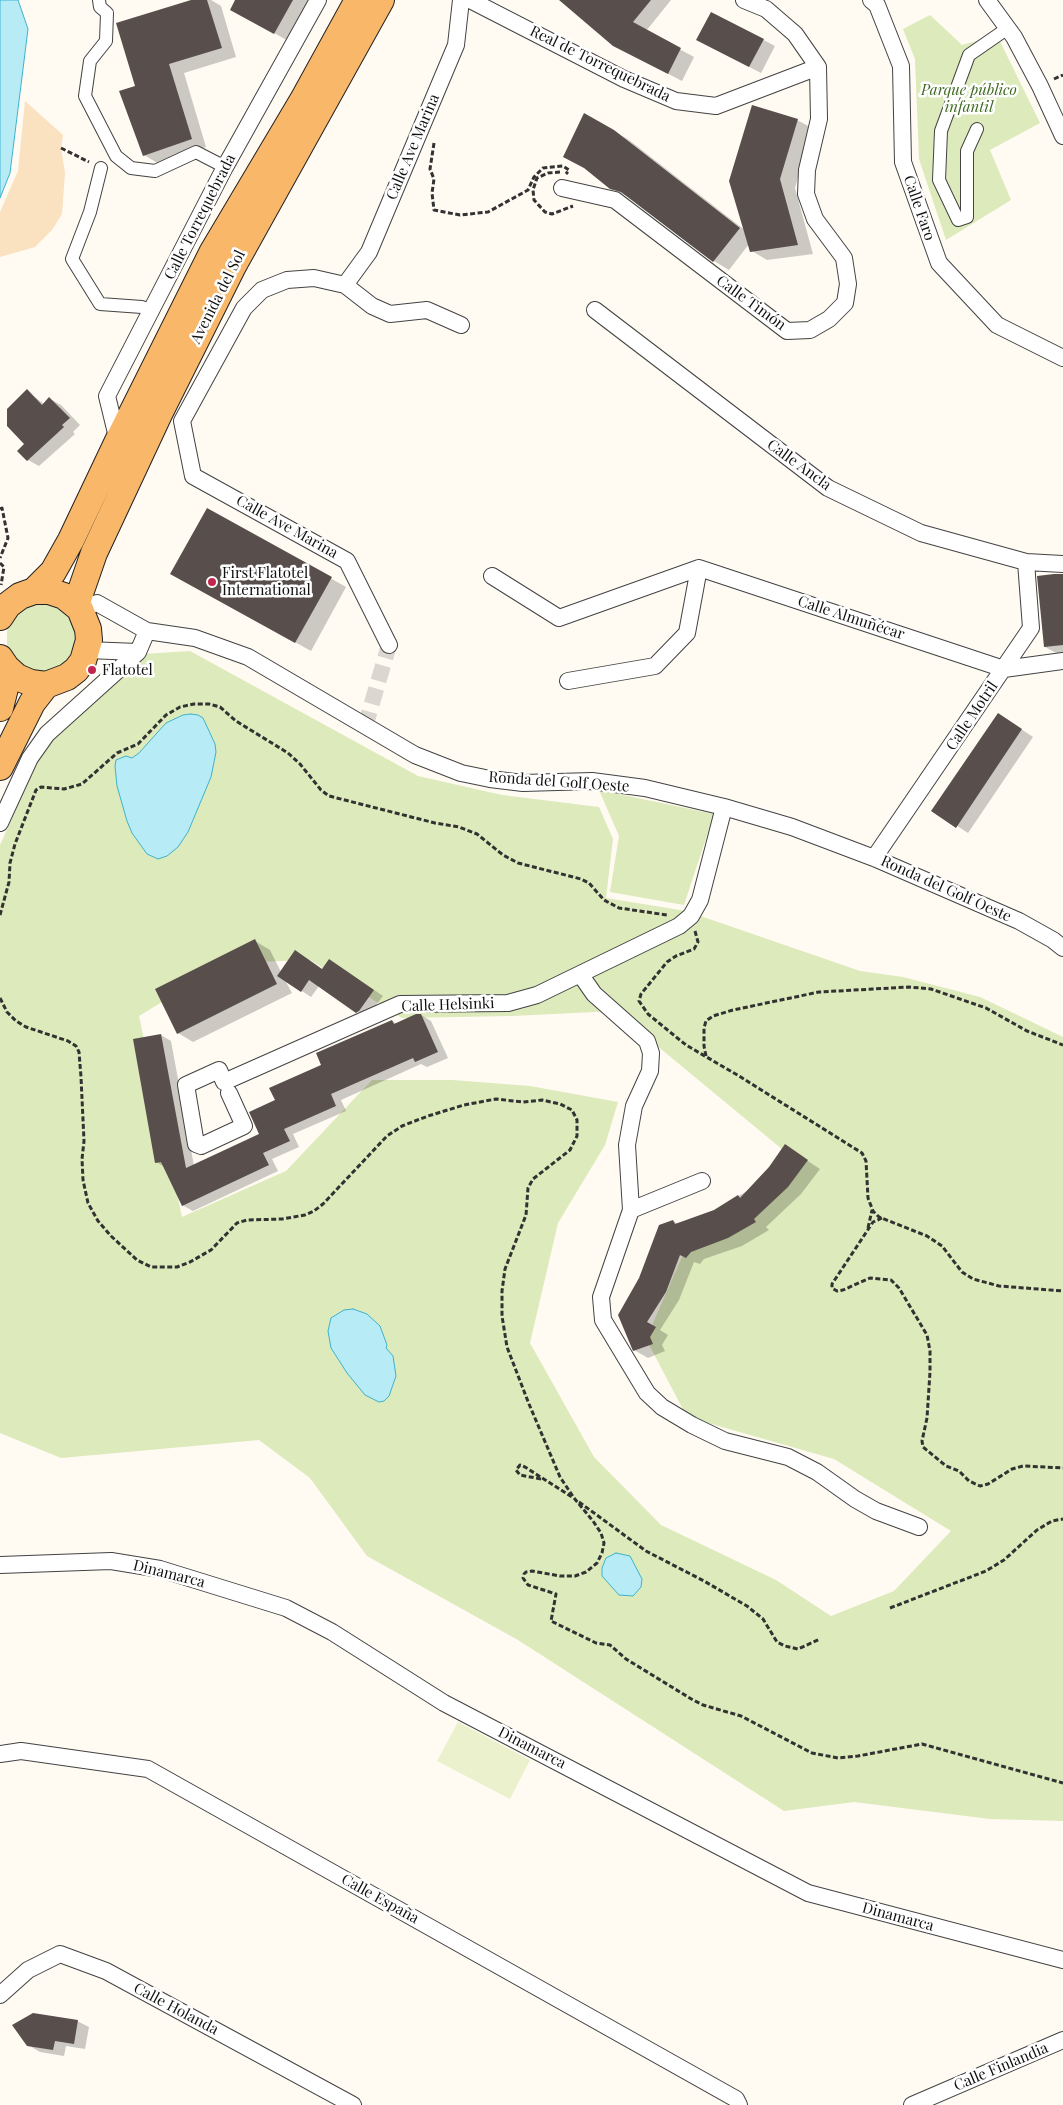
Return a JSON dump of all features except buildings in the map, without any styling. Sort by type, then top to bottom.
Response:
[{"type":"main road","name":"Avenida del Sol","points":[[34,592],[53,572],[71,540],[212,253],[303,100],[358,0]]},
{"type":"main road","name":"Avenida del Sol","points":[[78,607],[94,553],[170,417],[233,266],[381,0]]},
{"type":"main road","points":[[0,617],[8,605],[20,596],[34,592],[50,591],[64,596],[78,607],[88,629],[87,650],[83,661],[67,678],[46,685],[31,683],[17,677],[3,663]]},
{"type":"main road","points":[[0,708],[5,688],[3,663]]},
{"type":"main road","points":[[0,767],[32,703],[46,685]]},
{"type":"street","points":[[99,0],[100,7],[107,13],[106,41],[90,61],[85,96],[116,156],[131,168],[155,171],[196,152],[225,167]]},
{"type":"street","name":"Calle Torrequebrada","points":[[118,441],[107,396],[225,167],[318,0]]},
{"type":"street","name":"Calle Ave Marina","points":[[345,285],[369,252],[456,45],[461,0]]},
{"type":"street","name":"Real de Torrequebrada","points":[[470,0],[624,79],[676,101],[716,106],[818,67]]},
{"type":"street","points":[[744,0],[766,9],[795,34],[818,67]]},
{"type":"street","name":"Calle Faro","points":[[871,0],[877,5],[901,66],[903,162],[939,264],[997,325],[1063,358]]},
{"type":"street","points":[[987,0],[1008,28],[1040,86],[1063,136]]},
{"type":"street","points":[[976,129],[967,151],[967,217],[958,220],[939,180],[942,130],[969,55],[1008,28]]},
{"type":"street","name":"Calle Timón","points":[[563,182],[615,200],[787,331],[810,330],[828,319],[845,303],[848,284],[844,258],[815,219],[806,194],[807,170],[819,119],[818,67]]},
{"type":"street","points":[[101,168],[90,212],[72,259],[100,304],[142,307],[152,311]]},
{"type":"street","points":[[170,417],[244,308],[262,290],[287,280],[314,278],[345,285],[372,306],[390,314],[427,310],[461,325]]},
{"type":"street","name":"Calle Ancla","points":[[595,310],[828,488],[921,534],[1026,562],[1063,564]]},
{"type":"street","name":"Calle Ave Marina","points":[[170,417],[193,476],[347,560],[389,645]]},
{"type":"street","name":"Calle Motril","points":[[874,858],[1031,628],[1026,562]]},
{"type":"street","points":[[492,576],[558,618],[699,568],[687,633],[655,666],[568,681]]},
{"type":"street","name":"Calle Almuñécar","points":[[699,568],[1004,669]]},
{"type":"street","name":"Ronda del Golf Oeste","points":[[78,607],[98,603],[147,630],[195,638],[248,657],[415,755],[461,773],[490,779],[522,782],[592,781],[646,788],[724,807],[792,828],[874,858],[1019,921],[1053,940],[1063,948]]},
{"type":"street","points":[[0,823],[30,758],[47,734],[138,652],[147,630]]},
{"type":"street","points":[[87,650],[138,652]]},
{"type":"street","points":[[1004,669],[1063,661]]},
{"type":"street","name":"Calle Helsinki","points":[[229,1093],[244,1126],[201,1146],[196,1144],[186,1085],[220,1070],[224,1082],[400,1004],[508,1003],[537,995],[662,936],[691,916],[700,900],[724,807]]},
{"type":"street","points":[[580,974],[594,994],[647,1041],[651,1053],[650,1071],[634,1106],[627,1145],[631,1210],[601,1297],[603,1320],[647,1392],[662,1407],[692,1425],[725,1441],[788,1457],[818,1472],[855,1499],[876,1511],[919,1527]]},
{"type":"street","points":[[631,1210],[702,1181]]},
{"type":"street","name":"Dinamarca","points":[[0,1565],[111,1561],[160,1569],[286,1608],[332,1632],[444,1703],[808,1893],[1063,1960]]},
{"type":"street","name":"Calle España","points":[[0,1754],[21,1751],[148,1769],[736,2099],[739,2105]]},
{"type":"street","name":"Calle Holanda","points":[[0,1995],[28,1970],[60,1954],[106,1971],[353,2105]]},
{"type":"street","name":"Calle Finlandia","points":[[912,2105],[1063,2040]]},
{"type":"path","points":[[436,136],[431,154],[430,169],[434,179],[432,193],[434,210],[460,215],[488,212],[528,190],[534,178],[543,168],[563,166],[568,170],[563,182]]},
{"type":"path","points":[[61,148],[101,168]]},
{"type":"path","points":[[0,509],[2,508],[8,538],[0,558]]},
{"type":"path","points":[[0,563],[4,567],[0,589]]},
{"type":"path","points":[[0,915],[9,882],[10,863],[15,844],[36,790],[41,787],[64,789],[82,784],[117,753],[138,744],[166,715],[180,707],[194,704],[209,704],[220,707],[236,720],[288,753],[300,764],[321,790],[329,796],[434,823],[459,827],[477,834],[518,863],[590,883],[604,900],[619,908],[654,912],[674,918]]},
{"type":"path","points":[[693,929],[697,934],[698,942],[694,949],[676,956],[667,962],[641,994],[639,1001],[648,1014],[662,1028],[686,1045],[862,1153],[866,1160],[866,1187],[872,1213],[866,1236]]},
{"type":"path","points":[[707,1057],[704,1046],[704,1028],[706,1021],[712,1016],[820,992],[910,987],[931,989],[986,1008],[1027,1031],[1063,1045]]},
{"type":"path","points":[[0,998],[7,1012],[16,1021],[26,1027],[62,1038],[76,1046],[79,1052],[84,1141],[82,1159],[83,1180],[88,1203],[98,1221],[111,1236],[137,1260],[151,1267],[177,1267],[196,1260],[211,1250],[238,1223],[247,1220],[282,1219],[305,1215],[314,1211],[323,1204],[387,1136],[402,1126],[428,1116],[464,1105],[496,1099],[523,1102],[542,1100],[560,1104],[572,1110],[578,1120],[577,1136],[570,1150],[537,1175],[528,1188],[526,1215],[505,1269],[502,1291],[502,1316],[507,1347],[516,1371],[560,1477],[601,1534],[604,1543],[602,1553],[597,1562],[586,1572],[575,1576],[526,1572],[523,1578],[528,1585],[556,1594],[557,1597],[550,1618],[554,1623],[596,1643],[610,1645],[626,1660],[693,1700],[703,1705],[741,1716],[812,1753],[838,1758],[922,1744],[1063,1782]]},
{"type":"path","points":[[871,1207],[882,1218],[927,1236],[942,1246],[962,1272],[973,1279],[999,1286],[1063,1291]]},
{"type":"path","points":[[882,1218],[873,1222],[866,1236],[832,1284],[832,1288],[837,1291],[843,1290],[870,1278],[891,1280],[899,1288],[927,1335],[930,1351],[930,1372],[923,1446],[946,1466],[959,1471],[969,1480],[980,1486],[1018,1468],[1041,1466],[1063,1468]]},
{"type":"path","points":[[541,1479],[520,1475],[516,1470],[520,1465],[525,1467],[576,1500],[646,1551],[747,1606],[762,1619],[777,1642],[798,1649],[820,1639]]},
{"type":"path","points":[[890,1608],[986,1570],[1004,1560],[1037,1530],[1052,1521],[1063,1519]]},
{"type":"green space","name":"Parque público infantil","points":[[930,15],[962,45],[997,35],[1040,123],[990,150],[1011,200],[946,240],[919,159],[915,59],[903,29]]},
{"type":"green space","points":[[44,602],[64,609],[77,626],[74,659],[54,674],[29,673],[11,656],[7,644],[7,631],[12,620],[20,610],[31,604]]},
{"type":"green space","points":[[190,651],[418,776],[502,795],[599,807],[613,839],[606,898],[686,911],[860,971],[903,977],[980,997],[1063,1037],[1063,1821],[990,1819],[854,1802],[784,1811],[518,1640],[367,1556],[310,1478],[259,1440],[61,1458],[0,1433],[0,845],[46,743],[143,654]],"holes":[[[310,960],[402,1018],[512,1016],[615,1011],[800,1164],[685,1250],[646,1339],[687,1417],[834,1459],[951,1531],[894,1591],[831,1616],[776,1580],[661,1525],[594,1457],[530,1343],[558,1223],[605,1145],[618,1102],[530,1086],[452,1080],[372,1080],[286,1171],[182,1217],[139,1016],[226,963]]]},
{"type":"green space","points":[[599,790],[714,814],[684,905],[610,892],[619,836]]},
{"type":"green space","points":[[458,1722],[530,1760],[510,1799],[437,1761]]},
{"type":"sand","points":[[25,101],[63,135],[61,148],[65,173],[62,214],[52,230],[35,247],[0,257],[0,212],[18,171]]},
{"type":"water","points":[[0,0],[18,0],[28,29],[10,173],[0,198]]},
{"type":"water","points":[[191,714],[203,718],[215,744],[216,752],[211,777],[188,832],[178,847],[167,856],[158,859],[147,854],[132,833],[117,786],[116,760],[126,756],[132,758],[139,753],[166,723],[183,715]]},
{"type":"water","points":[[353,1309],[367,1314],[380,1326],[387,1345],[386,1348],[393,1356],[396,1376],[389,1396],[384,1401],[379,1402],[365,1395],[347,1373],[331,1348],[328,1331],[331,1318],[344,1310]]},
{"type":"water","points":[[616,1553],[630,1556],[642,1579],[641,1587],[633,1596],[619,1595],[602,1576],[602,1568],[606,1558]]},
{"type":"tunnel","points":[[365,727],[389,645]]},
{"type":"place","name":"First Flatotel International","points":[[212,582]]},
{"type":"place","name":"Flatotel","points":[[92,670]]}]
